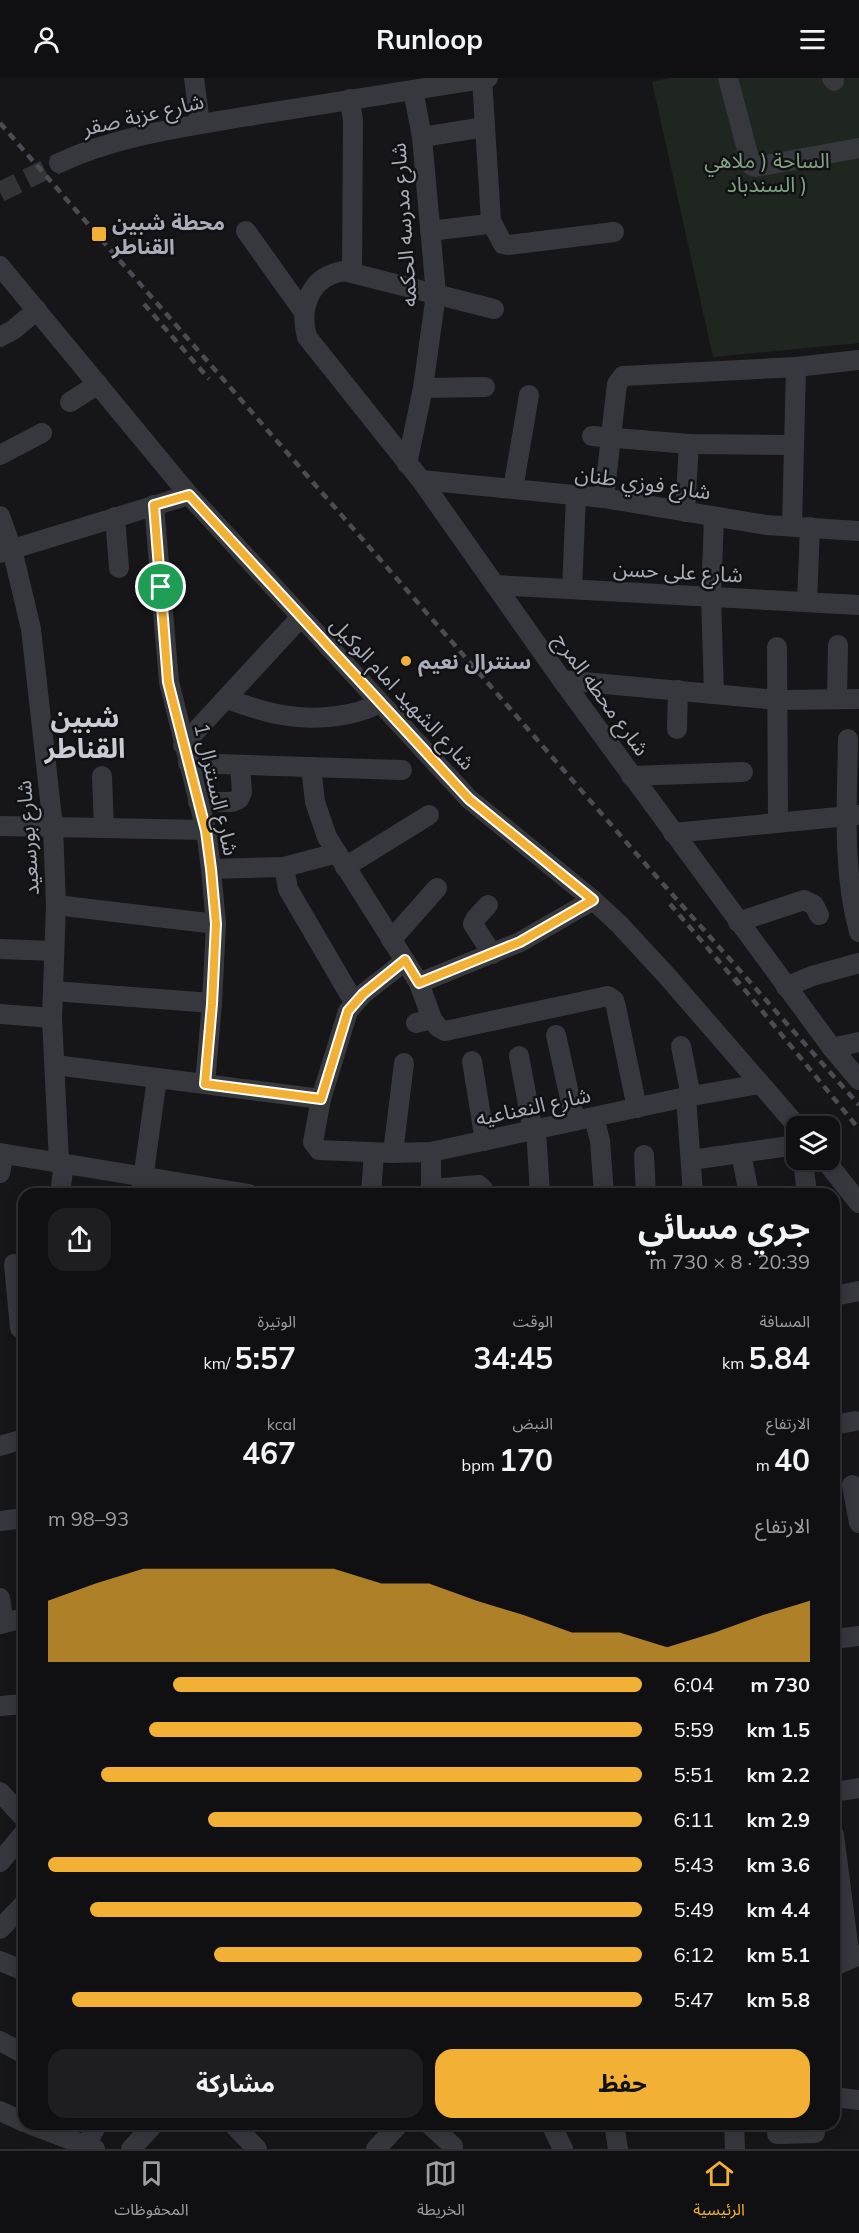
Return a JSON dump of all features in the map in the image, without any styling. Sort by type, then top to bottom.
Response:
[{"type":"street","points":[[194,78],[200,124]]},
{"type":"street","points":[[728,78],[751,165],[755,167],[859,148]]},
{"type":"street","points":[[485,79],[485,127],[491,221],[503,244],[614,232]]},
{"type":"street","name":"شارع عزبة صقر","points":[[59,163],[113,141],[200,124],[485,79]]},
{"type":"street","name":"شارع مدرسه الحكمه","points":[[407,464],[423,388],[436,294],[422,137],[413,90]]},
{"type":"street","points":[[350,99],[353,122],[352,273]]},
{"type":"street","points":[[422,137],[485,127]]},
{"type":"street","points":[[430,231],[488,224],[491,221]]},
{"type":"street","points":[[246,231],[303,311]]},
{"type":"street","points":[[303,311],[307,298],[326,277],[334,272],[344,271],[494,309]]},
{"type":"street","name":"شارع الشهيد امام الوكيل","points":[[3,274],[37,310],[189,495],[469,799],[593,900],[651,958],[788,1116]]},
{"type":"street","points":[[0,337],[13,330],[37,310]]},
{"type":"street","name":"شارع محطه المرج","points":[[303,311],[307,337],[421,480],[673,833],[786,987],[859,1080]]},
{"type":"street","points":[[604,498],[602,436],[620,378],[626,375],[796,367],[859,360]]},
{"type":"street","points":[[796,367],[794,445],[807,602]]},
{"type":"street","points":[[70,402],[98,384]]},
{"type":"street","points":[[423,388],[485,387]]},
{"type":"street","points":[[513,489],[529,395]]},
{"type":"street","points":[[0,455],[42,433]]},
{"type":"street","points":[[602,436],[689,444],[794,445]]},
{"type":"street","points":[[685,512],[689,444]]},
{"type":"street","name":"شارع فوزي طنان","points":[[421,480],[604,498],[714,517],[859,531]]},
{"type":"street","points":[[6,551],[189,495]]},
{"type":"street","points":[[572,589],[576,496]]},
{"type":"street","name":"شارع السنترال 1","points":[[154,505],[168,682],[206,831],[216,924],[205,1084]]},
{"type":"street","name":"شارع بورسعيد","points":[[0,516],[6,551],[31,629],[53,827],[56,905],[52,1018],[61,1163],[60,1188]]},
{"type":"street","points":[[115,517],[119,568]]},
{"type":"street","points":[[714,517],[711,597],[714,693]]},
{"type":"street","name":"شارع على حسن","points":[[495,585],[859,605]]},
{"type":"street","points":[[301,617],[226,699],[186,754],[240,765],[402,770]]},
{"type":"street","points":[[837,699],[838,645]]},
{"type":"street","points":[[777,647],[778,823]]},
{"type":"street","points":[[562,680],[777,700],[859,699]]},
{"type":"street","points":[[677,729],[678,690]]},
{"type":"street","points":[[226,699],[274,713],[300,717],[359,712],[380,703]]},
{"type":"street","points":[[848,739],[853,816],[848,864],[854,913],[859,932]]},
{"type":"street","points":[[198,802],[232,802],[239,799],[242,792],[240,765]]},
{"type":"street","points":[[311,767],[315,802],[327,837],[419,983],[424,1021],[445,1031],[608,996],[614,1000],[616,1006],[637,1108]]},
{"type":"street","points":[[632,776],[743,772]]},
{"type":"street","points":[[102,776],[104,828]]},
{"type":"street","points":[[211,869],[284,867],[341,860],[429,815]]},
{"type":"street","points":[[673,833],[853,816]]},
{"type":"street","points":[[0,826],[206,831]]},
{"type":"street","points":[[284,867],[288,889],[354,1002]]},
{"type":"street","points":[[391,940],[437,888]]},
{"type":"street","points":[[419,983],[492,954],[548,928],[593,900]]},
{"type":"street","points":[[738,922],[804,900],[814,905],[819,915]]},
{"type":"street","points":[[56,905],[216,924]]},
{"type":"street","points":[[488,905],[476,918],[474,924],[492,954]]},
{"type":"street","points":[[0,949],[54,951]]},
{"type":"street","points":[[55,1065],[321,1099],[344,1021],[354,1002],[405,960]]},
{"type":"street","points":[[786,987],[812,976],[859,963]]},
{"type":"street","points":[[53,992],[212,1004]]},
{"type":"street","points":[[0,1014],[52,1018]]},
{"type":"street","points":[[556,1035],[575,1121]]},
{"type":"street","points":[[832,1048],[859,1042]]},
{"type":"street","points":[[681,1046],[688,1097],[693,1188]]},
{"type":"street","points":[[519,1056],[534,1130],[539,1188]]},
{"type":"street","points":[[472,1061],[485,1141]]},
{"type":"street","points":[[373,1188],[384,1153],[404,1063]]},
{"type":"street","points":[[142,1185],[157,1078]]},
{"type":"street","name":"شارع النعناعيه","points":[[321,1099],[313,1142],[315,1147],[323,1151],[431,1152],[688,1097],[760,1084]]},
{"type":"street","points":[[594,1117],[600,1141],[604,1188]]},
{"type":"street","points":[[691,1160],[786,1146]]},
{"type":"street","points":[[431,1152],[431,1188]]},
{"type":"street","points":[[741,1153],[747,1188]]},
{"type":"street","points":[[644,1155],[646,1188]]},
{"type":"street","points":[[1,1160],[61,1163],[142,1185],[174,1188]]},
{"type":"street","points":[[804,1170],[806,1188]]},
{"type":"street","points":[[833,1170],[859,1203]]},
{"type":"street","points":[[455,1188],[479,1185],[480,1188]]},
{"type":"street","points":[[13,1263],[18,1309]]},
{"type":"street","points":[[840,1295],[858,1293]]},
{"type":"street","points":[[840,1424],[855,1421]]},
{"type":"street","points":[[0,1446],[18,1441]]},
{"type":"street","points":[[848,1486],[859,1523]]},
{"type":"street","points":[[0,1521],[18,1519]]},
{"type":"street","points":[[0,1598],[2,1624],[18,1620]]},
{"type":"street","points":[[840,1638],[859,1636]]},
{"type":"street","points":[[0,1706],[18,1704]]},
{"type":"street","points":[[840,1791],[859,1788]]},
{"type":"street","points":[[0,1792],[18,1812]]},
{"type":"street","points":[[0,1862],[18,1840]]},
{"type":"street","points":[[840,1889],[848,1960]]},
{"type":"street","points":[[2,1934],[18,1912]]},
{"type":"street","points":[[2,1934],[18,1923]]},
{"type":"street","points":[[1,1964],[18,1969]]},
{"type":"street","points":[[0,2041],[18,2051]]},
{"type":"street","points":[[840,2098],[859,2100]]},
{"type":"street","points":[[0,2111],[18,2119]]},
{"type":"street","points":[[46,2130],[90,2147],[95,2130]]},
{"type":"street","points":[[131,2149],[148,2130]]},
{"type":"street","points":[[239,2130],[257,2149]]},
{"type":"street","points":[[376,2149],[393,2130]]},
{"type":"street","points":[[436,2130],[453,2146]]},
{"type":"street","points":[[554,2130],[563,2149]]},
{"type":"street","points":[[615,2130],[618,2149]]},
{"type":"street","points":[[734,2130],[735,2149]]},
{"type":"street","points":[[777,2134],[815,2135]]},
{"type":"green space","name":"الساحة ( ملاهي السندباد )","points":[[669,78],[859,78],[859,343],[713,357],[652,82]]},
{"type":"tunnel","points":[[0,192],[59,163]]},
{"type":"railway","points":[[0,123],[641,859],[859,1105]]},
{"type":"railway","points":[[144,304],[209,379]]},
{"type":"railway","points":[[670,904],[740,986]]},
{"type":"railway","points":[[735,978],[859,1129]]},
{"type":"place","name":"محطة شبين القناطر","points":[[99,234]]},
{"type":"place","name":"سنترال نعيم","points":[[406,661]]},
{"type":"district","name":"شبين القناطر","points":[[85,732]]},
{"type":"route","points":[[189,495],[469,799],[593,900],[548,928],[520,942],[419,983],[405,960],[354,1002],[348,1011],[321,1099],[205,1084],[216,924],[206,831],[168,682],[161,587],[154,505],[189,495]]}]
